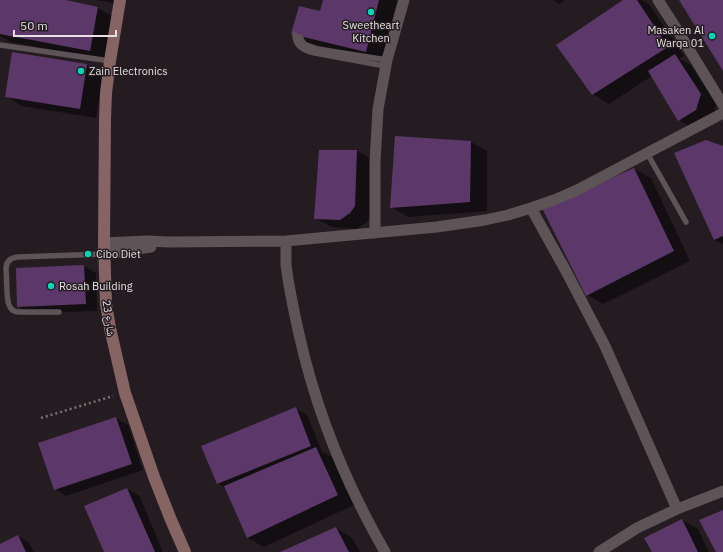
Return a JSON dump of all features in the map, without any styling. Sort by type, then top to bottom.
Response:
[{"type":"street","name":"شارع 23","points":[[120,0],[106,94],[104,249],[106,304],[125,393],[154,477],[185,552]]},
{"type":"street","points":[[375,233],[375,162],[378,109],[386,63],[404,0]]},
{"type":"street","points":[[658,0],[723,105]]},
{"type":"street","points":[[104,249],[147,241],[286,241],[462,224],[485,220],[531,208],[577,190],[723,113]]},
{"type":"street","points":[[531,208],[605,346],[678,509]]},
{"type":"street","points":[[286,241],[286,264],[294,313],[305,363],[318,406],[352,488],[385,552]]},
{"type":"street","points":[[599,552],[637,528],[678,509],[723,491]]},
{"type":"lane","points":[[298,36],[304,44],[317,49],[386,63]]},
{"type":"lane","points":[[0,45],[110,61]]},
{"type":"lane","points":[[647,153],[686,222]]},
{"type":"lane","points":[[59,312],[19,312],[12,310],[8,304],[6,266],[8,262],[17,257],[104,249]]},
{"type":"path","points":[[41,418],[125,393]]},
{"type":"building","points":[[0,0],[66,0],[98,7],[90,51],[0,34]]},
{"type":"building","points":[[323,0],[379,0],[366,52],[291,34],[299,6],[320,11]]},
{"type":"building","points":[[623,0],[637,0],[668,47],[592,95],[556,45]]},
{"type":"building","name":"Masaken Al Warqa 01","points":[[679,0],[723,0],[723,71]]},
{"type":"building","points":[[12,52],[87,64],[80,109],[5,97]]},
{"type":"building","points":[[675,54],[701,94],[696,110],[678,121],[648,71]]},
{"type":"building","points":[[395,136],[471,141],[470,202],[390,208]]},
{"type":"building","points":[[706,140],[723,146],[723,236],[714,240],[674,153]]},
{"type":"building","points":[[319,150],[357,150],[355,206],[350,213],[340,220],[314,219]]},
{"type":"building","points":[[634,168],[674,251],[586,296],[542,208]]},
{"type":"building","name":"Rosah Building","points":[[84,265],[86,304],[17,307],[16,268]]},
{"type":"building","points":[[296,407],[311,446],[217,484],[201,446]]},
{"type":"building","points":[[116,417],[132,464],[54,490],[38,443]]},
{"type":"building","points":[[316,447],[338,495],[247,538],[224,486]]},
{"type":"building","points":[[127,488],[155,552],[104,552],[84,506]]},
{"type":"building","points":[[723,510],[723,552],[716,552],[699,520]]},
{"type":"building","points":[[682,519],[698,552],[652,552],[644,538]]},
{"type":"building","points":[[336,527],[349,552],[280,552]]},
{"type":"building","points":[[18,535],[26,552],[0,552],[0,544]]},
{"type":"place","name":"Sweetheart Kitchen","points":[[371,12]]},
{"type":"place","name":"Masaken Al Warqa 01","points":[[712,36]]},
{"type":"place","name":"Zain Electronics","points":[[81,71]]},
{"type":"place","name":"Cibo Diet","points":[[88,254]]},
{"type":"place","name":"Rosah Building","points":[[51,286]]}]
